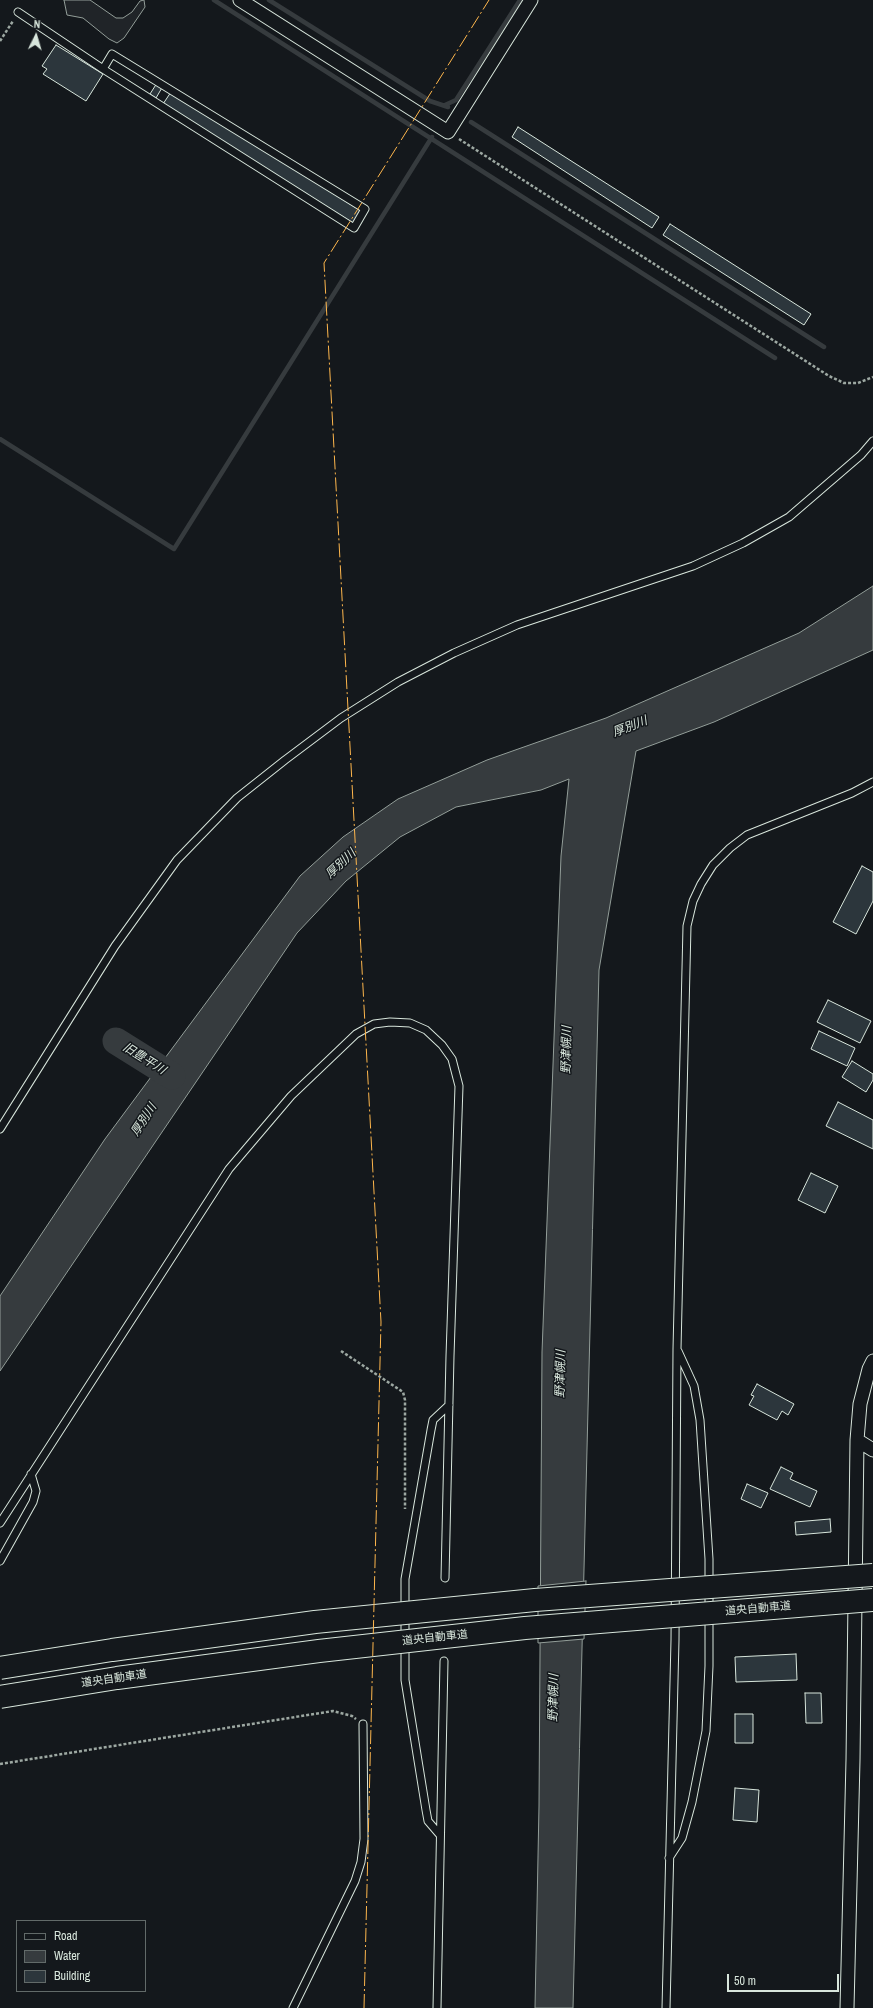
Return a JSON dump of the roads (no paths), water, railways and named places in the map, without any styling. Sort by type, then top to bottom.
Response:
[{"type":"highway","points":[[0,1668],[112,1650],[315,1622],[535,1600],[873,1575]]},
{"type":"highway","name":"道央自動車道","points":[[0,1697],[117,1678],[319,1651],[525,1628],[873,1600]]},
{"type":"street","points":[[240,0],[448,132],[531,0]]},
{"type":"street","points":[[847,2008],[858,1440],[860,1404],[869,1369],[873,1361]]},
{"type":"street","points":[[858,1440],[871,1449]]},
{"type":"lane","points":[[18,12],[103,69],[354,228],[365,209],[112,54],[103,69]]},
{"type":"lane","points":[[0,1129],[115,946],[177,860],[237,798],[285,760],[341,718],[398,682],[454,653],[517,625],[693,566],[743,543],[789,517],[861,455],[873,441]]},
{"type":"lane","points":[[666,2008],[668,1858],[675,1640],[677,1349],[687,934],[693,901],[701,884],[713,865],[730,848],[747,835],[852,793],[873,782]]},
{"type":"lane","points":[[0,1523],[229,1169],[297,1090],[343,1044],[356,1034],[374,1024],[390,1022],[410,1023],[426,1030],[442,1045],[452,1059],[459,1086],[449,1405],[446,1578]]},
{"type":"lane","points":[[668,1858],[682,1838],[692,1802],[706,1731],[709,1666],[709,1559],[700,1420],[694,1386],[677,1349]]},
{"type":"lane","points":[[440,1835],[428,1821],[405,1680],[405,1579],[433,1420],[449,1405]]},
{"type":"lane","points":[[0,1561],[33,1502],[36,1491],[31,1474]]},
{"type":"lane","points":[[436,2008],[444,1661]]},
{"type":"lane","points":[[294,2008],[355,1881],[361,1862],[364,1839],[363,1724]]},
{"type":"water","points":[[873,586],[873,650],[714,722],[636,751],[599,970],[573,2008],[535,2008],[539,1806],[542,1352],[561,856],[569,779],[541,790],[456,807],[400,837],[346,881],[297,933],[0,1371],[0,1296],[105,1139],[300,876],[343,837],[398,799],[487,760],[606,718],[799,633]]},
{"type":"waterway","points":[[214,0],[775,358]]},
{"type":"waterway","points":[[269,0],[430,101],[448,107]]},
{"type":"waterway","points":[[445,105],[456,100],[520,0]]},
{"type":"waterway","points":[[471,122],[824,347]]},
{"type":"waterway","points":[[0,439],[174,549],[432,137]]},
{"type":"waterway","name":"旧豊平川","points":[[116,1041],[172,1076]]},
{"type":"water label","name":"厚別川","points":[[630,727]]},
{"type":"water label","name":"厚別川","points":[[341,864]]},
{"type":"water label","name":"野津幌川","points":[[567,1050]]},
{"type":"water label","name":"厚別川","points":[[144,1120]]},
{"type":"water label","name":"野津幌川","points":[[561,1374]]},
{"type":"water label","name":"野津幌川","points":[[554,1698]]}]
